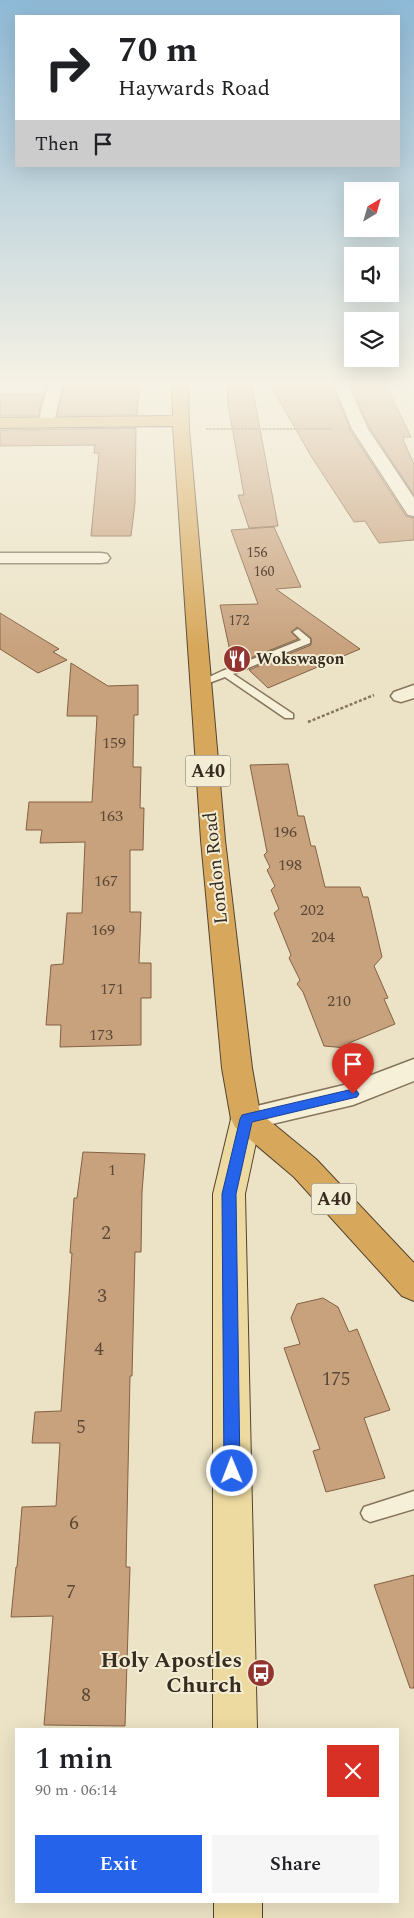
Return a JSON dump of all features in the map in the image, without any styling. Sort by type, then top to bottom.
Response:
[{"type":"highway","name":"London Road","points":[[185,470],[213,840],[237,1068],[246,1119]]},
{"type":"highway","name":"A40","points":[[246,1119],[305,1168],[414,1286]]},
{"type":"main road","points":[[235,1728],[229,1194],[246,1119]]},
{"type":"main road","points":[[238,1903],[238,1918]]},
{"type":"street","points":[[387,470],[414,511]]},
{"type":"street","points":[[0,558],[101,558]]},
{"type":"street","points":[[246,1119],[353,1094],[414,1070]]},
{"type":"lane","points":[[201,683],[307,641],[298,632]]},
{"type":"lane","points":[[225,673],[289,716]]},
{"type":"lane","points":[[370,1513],[414,1500]]},
{"type":"path","points":[[289,716],[307,722],[374,695],[408,694]]},
{"type":"building","points":[[97,470],[135,470],[135,503],[131,536],[91,536]]},
{"type":"building","points":[[240,470],[268,470],[278,526],[249,528],[238,495],[244,495]]},
{"type":"building","points":[[320,470],[376,470],[406,516],[414,518],[414,540],[379,543],[365,521],[354,522]]},
{"type":"building","points":[[397,470],[414,470],[414,495]]},
{"type":"building","points":[[274,527],[301,587],[276,589],[360,649],[268,688],[249,670],[311,645],[311,638],[297,627],[291,632],[298,639],[233,665],[220,605],[258,604],[231,530]]},
{"type":"building","points":[[0,613],[59,649],[53,652],[67,660],[38,673],[0,649]]},
{"type":"building","points":[[71,663],[108,686],[138,685],[138,715],[134,715],[133,767],[141,767],[140,808],[144,808],[143,850],[130,850],[130,912],[141,912],[139,963],[151,963],[151,998],[141,998],[141,1045],[60,1047],[61,1025],[46,1025],[51,965],[63,964],[67,913],[82,913],[85,842],[40,843],[42,830],[26,830],[29,802],[92,802],[97,716],[67,716]]},
{"type":"building","points":[[288,764],[298,816],[304,816],[311,846],[315,846],[325,887],[360,887],[363,897],[368,897],[382,957],[374,966],[388,998],[384,999],[395,1024],[349,1043],[347,1048],[324,1046],[303,992],[297,984],[300,980],[289,958],[291,955],[274,913],[279,909],[271,890],[275,886],[267,870],[270,867],[264,855],[267,852],[250,765]]},
{"type":"building","points":[[83,1152],[145,1154],[141,1252],[135,1252],[132,1376],[130,1376],[126,1567],[130,1567],[125,1726],[44,1725],[53,1616],[11,1617],[22,1507],[56,1506],[60,1443],[32,1443],[35,1412],[61,1411],[74,1198],[77,1198]]},
{"type":"building","points":[[323,1298],[338,1307],[349,1332],[357,1329],[390,1410],[364,1418],[385,1478],[326,1492],[313,1451],[320,1449],[284,1348],[300,1344],[291,1318],[297,1304]]},
{"type":"building","points":[[414,1575],[414,1688],[410,1688],[374,1585]]},
{"type":"place","name":"Wokswagon","points":[[237,659]]},
{"type":"place","name":"Holy Apostles Church","points":[[261,1673]]},
{"type":"route","points":[[232,1471],[229,1194],[246,1119],[353,1094]]}]
